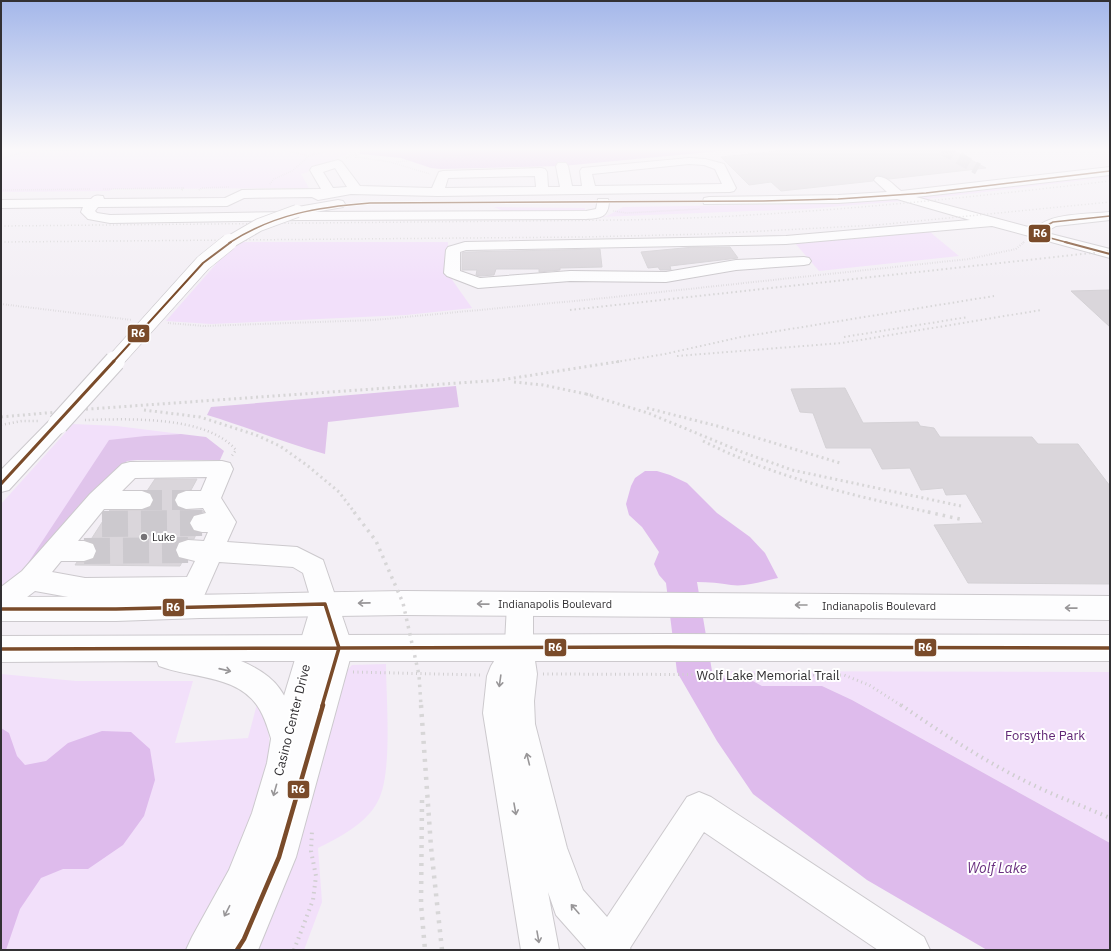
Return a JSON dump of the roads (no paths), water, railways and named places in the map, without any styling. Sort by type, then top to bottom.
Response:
[{"type":"street","points":[[188,218],[181,212],[120,214],[123,205],[122,194],[296,193]]},
{"type":"street","points":[[1,204],[95,212],[110,219],[188,218],[223,208],[289,205],[328,193]]},
{"type":"street","points":[[696,193],[699,202]]},
{"type":"street","points":[[818,193],[824,199]]},
{"type":"street","points":[[1,484],[51,422],[203,263],[220,247],[244,232],[267,221],[297,211],[342,204],[699,202],[794,195],[824,199],[867,193]]},
{"type":"street","points":[[906,193],[919,202],[1110,254]]},
{"type":"street","points":[[1,195],[103,194],[95,212]]},
{"type":"street","points":[[223,208],[242,194]]},
{"type":"street","points":[[1,216],[95,212],[123,205],[586,215],[600,213],[602,211],[603,202]]},
{"type":"street","points":[[1034,233],[1053,222],[1110,216]]},
{"type":"street","points":[[804,261],[736,265],[666,277],[619,259],[465,246],[453,250],[452,273],[478,283],[570,276],[619,259],[744,240],[786,240],[993,222]]},
{"type":"street","points":[[1049,224],[1070,229],[1110,227]]},
{"type":"street","points":[[744,240],[762,264]]},
{"type":"street","points":[[1,602],[31,579],[98,500],[130,470],[222,469],[209,499],[213,523],[200,550],[195,588],[85,589],[31,579]]},
{"type":"street","points":[[186,500],[209,499]]},
{"type":"street","points":[[98,500],[142,500]]},
{"type":"street","points":[[77,524],[102,524]]},
{"type":"street","points":[[200,550],[297,557],[314,567],[325,604],[331,656]]},
{"type":"street","points":[[54,551],[84,551]]},
{"type":"street","name":"Indianapolis Boulevard","points":[[1,609],[116,609],[325,604],[1110,608]]},
{"type":"street","points":[[520,604],[519,648],[523,674],[519,701],[520,724],[550,848],[568,902],[610,949],[699,809],[911,950]]},
{"type":"street","points":[[519,648],[500,676],[498,713],[540,950]]},
{"type":"street","points":[[1,649],[132,649],[331,656],[519,648],[1110,648]]},
{"type":"street","points":[[132,649],[234,672],[255,683],[269,697],[286,739]]},
{"type":"street","name":"Casino Center Drive","points":[[205,950],[242,882],[266,820],[283,762],[286,739],[331,656]]},
{"type":"street","name":"Casino Center Drive","points":[[237,950],[244,939],[279,858],[331,656]]},
{"type":"water","name":"Wolf Lake","points":[[645,471],[657,471],[687,483],[717,513],[750,537],[765,553],[778,578],[743,585],[697,582],[712,671],[720,678],[751,680],[762,686],[822,686],[852,700],[1110,843],[1110,950],[987,950],[867,880],[753,794],[717,741],[677,672],[666,583],[659,575],[654,564],[659,552],[642,527],[629,515],[626,504],[635,478]]},
{"type":"water","points":[[1,728],[9,733],[17,756],[25,765],[46,761],[68,743],[102,731],[131,732],[150,749],[155,780],[144,816],[123,845],[88,869],[63,869],[41,878],[20,909],[6,950],[1,950]]},
{"type":"tunnel","points":[[142,500],[186,500]]},
{"type":"tunnel","points":[[102,524],[202,523]]},
{"type":"tunnel","points":[[84,551],[188,550]]},
{"type":"railway","points":[[1,226],[623,220],[806,211],[1002,193]]},
{"type":"railway","points":[[1,242],[583,237],[706,234],[877,225],[1110,202]]},
{"type":"railway","points":[[570,310],[1110,251]]},
{"type":"railway","points":[[616,362],[665,354],[741,337],[994,296]]},
{"type":"railway","points":[[677,356],[842,343],[1041,310]]},
{"type":"railway","points":[[844,337],[968,317]]},
{"type":"railway","points":[[75,410],[501,380],[622,361]]},
{"type":"railway","points":[[514,382],[543,385],[591,395]]},
{"type":"railway","points":[[586,394],[648,413],[742,452],[792,470],[961,506]]},
{"type":"railway","points":[[647,408],[721,427],[840,463]]},
{"type":"railway","points":[[1,417],[80,410]]},
{"type":"railway","points":[[144,410],[200,417],[256,435],[280,446],[308,466],[339,492],[355,513]]},
{"type":"railway","points":[[703,441],[759,466],[788,476],[873,500],[933,513]]},
{"type":"railway","points":[[354,512],[376,541],[403,603],[419,675],[421,706]]},
{"type":"railway","points":[[928,512],[964,520]]},
{"type":"railway","points":[[421,705],[431,847],[442,950]]},
{"type":"railway","points":[[422,800],[421,904],[425,950]]},
{"type":"place","name":"Luke","points":[[144,537]]},
{"type":"park label","name":"Forsythe Park","points":[[1045,735]]}]
